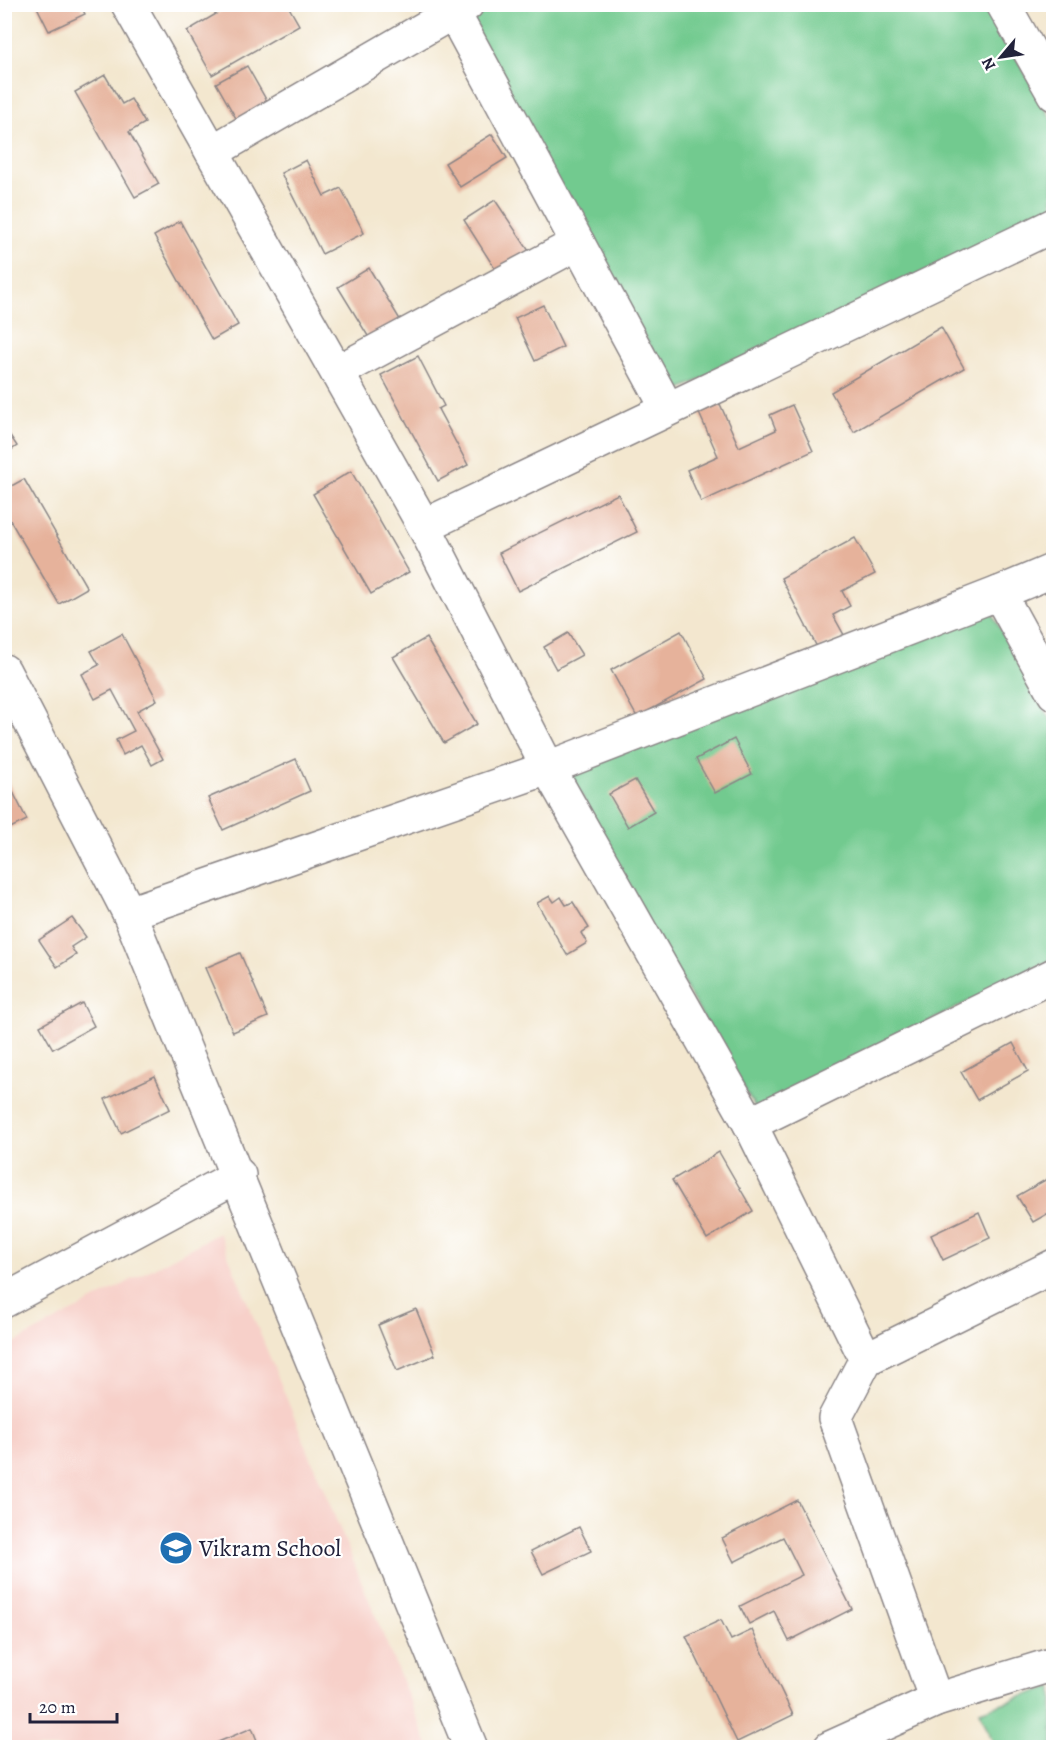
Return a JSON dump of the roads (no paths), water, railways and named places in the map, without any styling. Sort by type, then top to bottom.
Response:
[{"type":"street","points":[[128,4],[424,526],[548,768],[750,1124],[866,1359]]},
{"type":"street","points":[[1003,4],[1053,94]]},
{"type":"street","points":[[212,152],[460,8],[578,243],[667,408]]},
{"type":"street","points":[[424,526],[1053,225]]},
{"type":"street","points":[[337,372],[578,243]]},
{"type":"street","points":[[129,913],[548,768],[1053,570]]},
{"type":"street","points":[[999,593],[1053,693]]},
{"type":"street","points":[[4,671],[129,913],[239,1175],[471,1748]]},
{"type":"street","points":[[750,1124],[1053,975]]},
{"type":"street","points":[[4,1301],[239,1175]]},
{"type":"street","points":[[936,1700],[835,1418],[866,1359],[1053,1266]]},
{"type":"street","points":[[830,1748],[936,1700],[1053,1664]]},
{"type":"place","name":"Vikram School","points":[[176,1548]]}]
